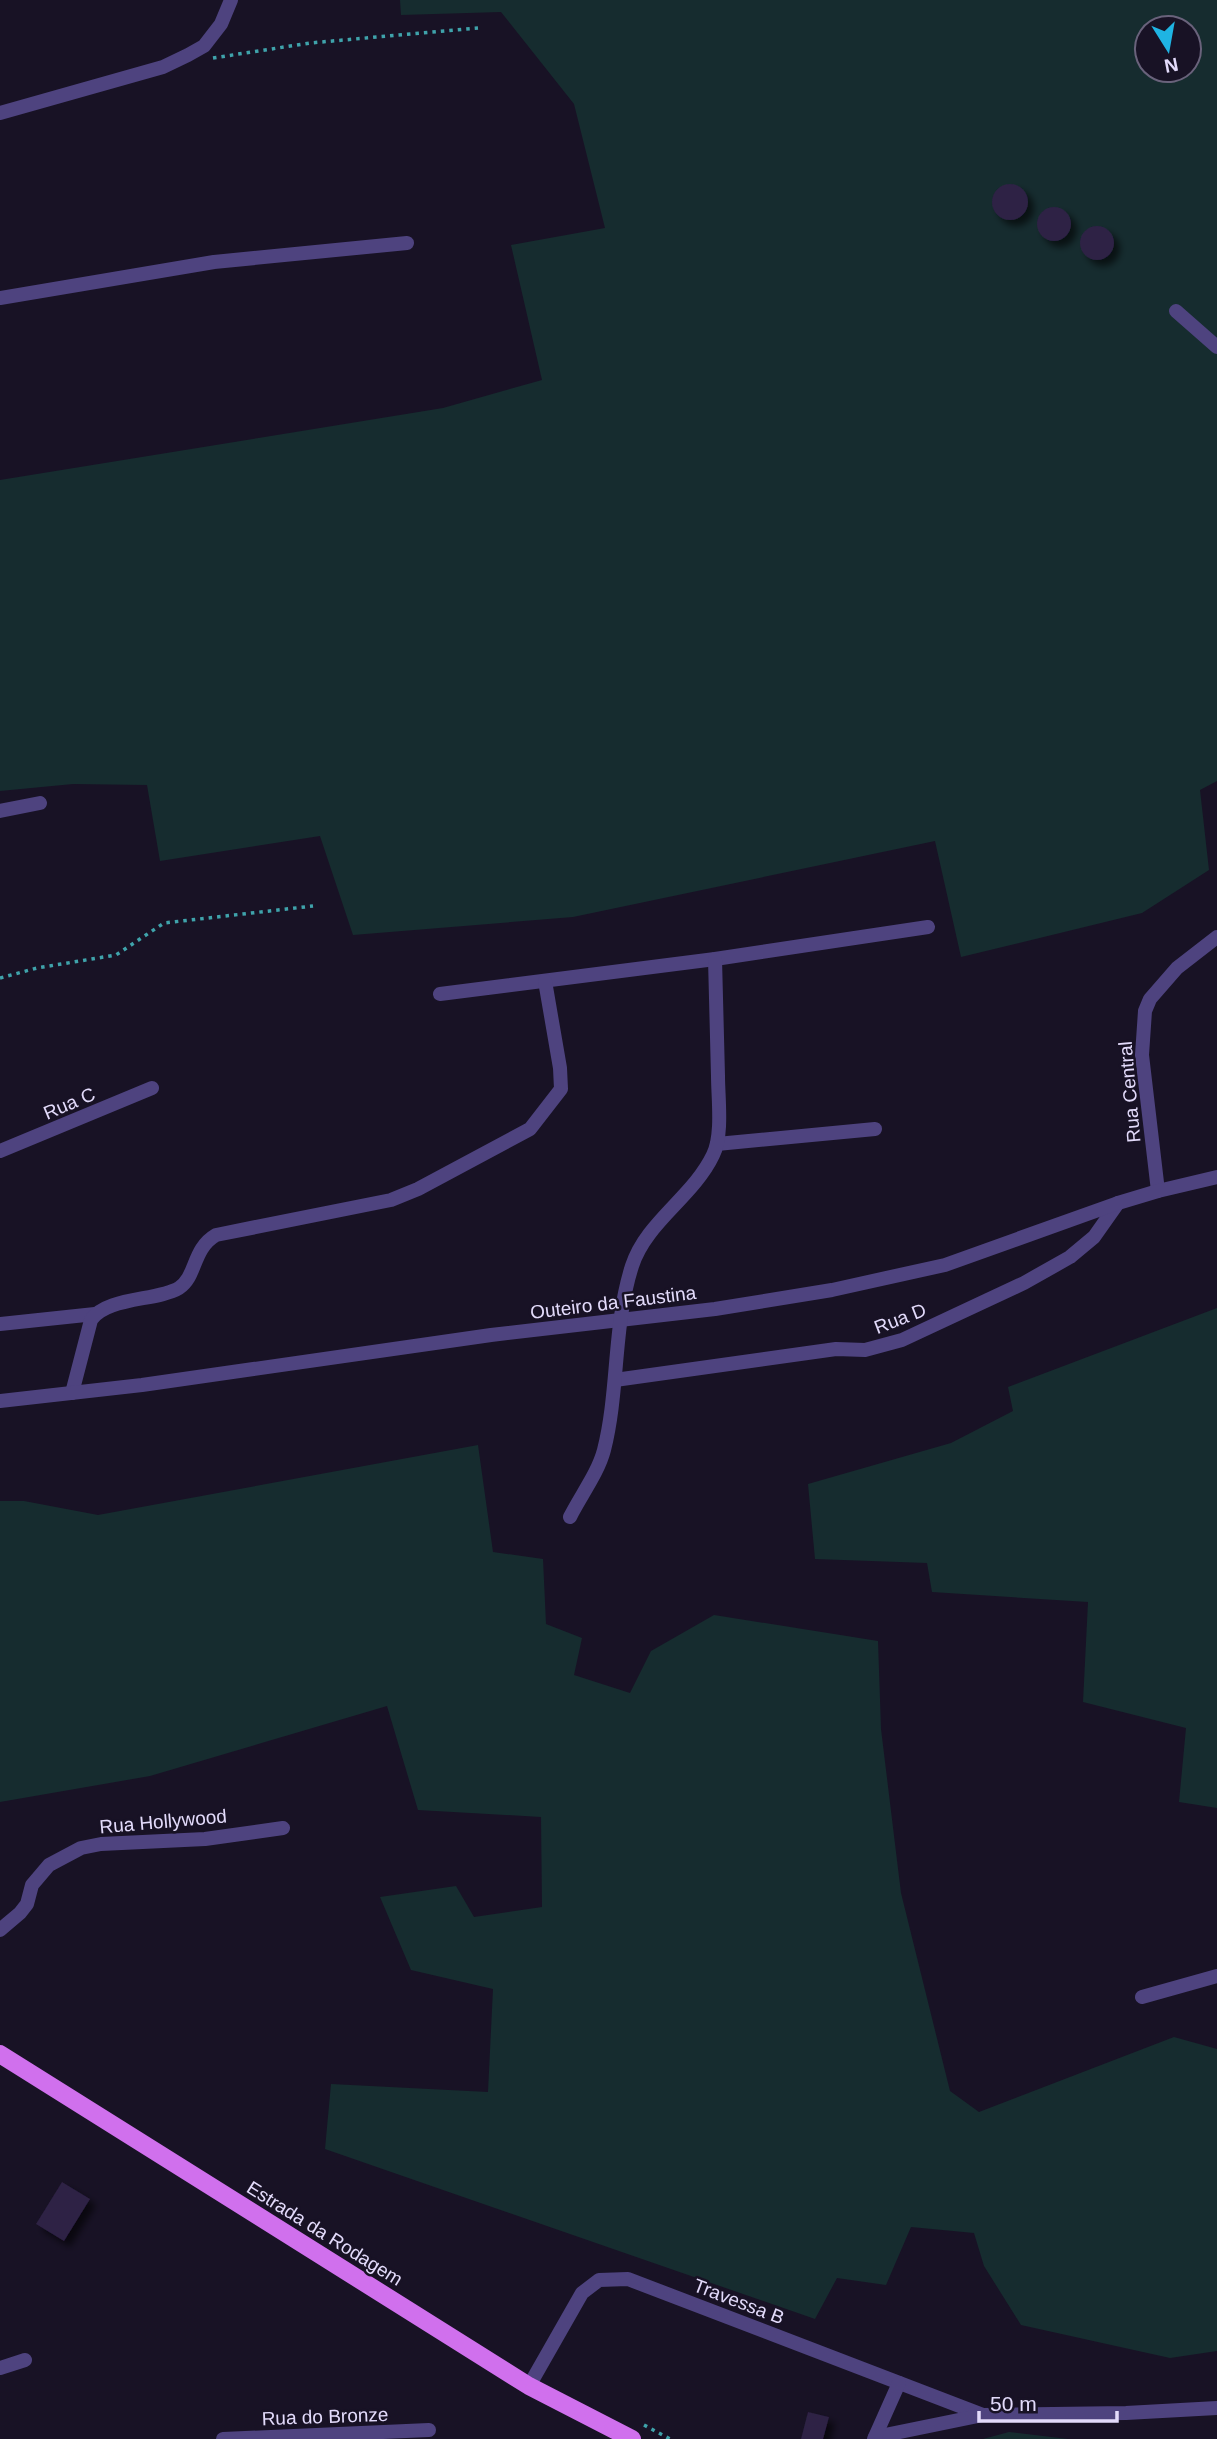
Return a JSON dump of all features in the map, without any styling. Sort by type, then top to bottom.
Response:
[{"type":"main road","name":"Estrada da Rodagem","points":[[0,2054],[529,2386],[632,2439]]},
{"type":"street","points":[[0,113],[163,67],[188,55],[204,46],[221,24],[230,0]]},
{"type":"street","points":[[0,298],[214,262],[407,243]]},
{"type":"street","points":[[1176,311],[1217,347]]},
{"type":"street","points":[[0,811],[40,803]]},
{"type":"street","points":[[440,994],[715,959],[928,927]]},
{"type":"street","name":"Rua Central","points":[[1158,1191],[1142,1055],[1145,1011],[1150,999],[1177,968],[1217,937]]},
{"type":"street","points":[[570,1517],[603,1454],[610,1424],[621,1321],[631,1268],[638,1251],[702,1172],[717,1144],[719,1107],[715,959]]},
{"type":"street","points":[[0,1324],[95,1314],[181,1286],[206,1241],[216,1234],[391,1200],[418,1189],[530,1129],[561,1089],[561,1068],[544,981]]},
{"type":"street","name":"Rua C","points":[[0,1151],[152,1088]]},
{"type":"street","points":[[717,1144],[875,1129]]},
{"type":"street","name":"Outeiro da Faustina","points":[[0,1401],[283,1366],[491,1335],[715,1309],[832,1290],[945,1265],[1118,1203],[1217,1177]]},
{"type":"street","name":"Rua D","points":[[615,1380],[836,1349],[865,1350],[902,1340],[1024,1283],[1070,1257],[1094,1237],[1118,1203]]},
{"type":"street","points":[[72,1393],[91,1320],[95,1314]]},
{"type":"street","name":"Rua Hollywood","points":[[0,1930],[27,1904],[32,1885],[49,1865],[81,1848],[101,1844],[205,1839],[283,1828]]},
{"type":"street","points":[[1142,1997],[1217,1976]]},
{"type":"street","name":"Travessa B","points":[[529,2386],[582,2292],[599,2280],[628,2279],[983,2415]]},
{"type":"street","points":[[0,2368],[25,2360]]},
{"type":"street","points":[[874,2438],[899,2383]]},
{"type":"street","points":[[874,2438],[983,2415],[1126,2413],[1217,2408]]},
{"type":"street","name":"Rua do Bronze","points":[[223,2439],[429,2430]]},
{"type":"path","points":[[203,60],[310,43],[478,28]]},
{"type":"path","points":[[0,978],[37,968],[116,955],[164,923],[313,906]]},
{"type":"green space","points":[[400,0],[1217,0],[1217,781],[1200,790],[1209,870],[1142,913],[961,957],[935,841],[573,917],[353,935],[320,836],[160,861],[147,785],[73,784],[0,791],[0,480],[443,408],[542,380],[511,245],[605,228],[574,104],[501,12],[401,15]]},
{"type":"green space","points":[[1217,1308],[1217,1808],[1179,1802],[1186,1728],[1083,1702],[1088,1602],[932,1592],[927,1563],[815,1559],[808,1484],[951,1443],[1013,1411],[1008,1387]]},
{"type":"green space","points":[[478,1445],[493,1552],[543,1559],[546,1624],[582,1638],[574,1675],[630,1693],[651,1651],[714,1615],[878,1641],[881,1729],[901,1893],[950,2091],[979,2112],[1174,2037],[1217,2049],[1217,2351],[1170,2358],[1021,2325],[984,2266],[974,2233],[911,2227],[886,2285],[837,2278],[815,2319],[325,2149],[331,2084],[488,2092],[493,1989],[411,1970],[380,1897],[456,1886],[474,1917],[542,1907],[541,1817],[418,1810],[387,1706],[150,1776],[0,1802],[0,1501],[24,1501],[98,1515]]},
{"type":"green space","points":[[1009,2432],[1068,2439],[983,2439]]},
{"type":"building","points":[[1010,184],[1023,189],[1028,202],[1023,215],[1010,220],[997,215],[992,202],[997,189]]},
{"type":"building","points":[[1054,207],[1066,212],[1071,224],[1066,236],[1054,241],[1042,236],[1037,224],[1042,212]]},
{"type":"building","points":[[1097,226],[1109,231],[1114,243],[1109,255],[1097,260],[1085,255],[1080,243],[1085,231]]},
{"type":"building","points":[[62,2182],[90,2199],[64,2241],[36,2224]]},
{"type":"building","points":[[808,2412],[829,2417],[823,2439],[801,2439]]}]
